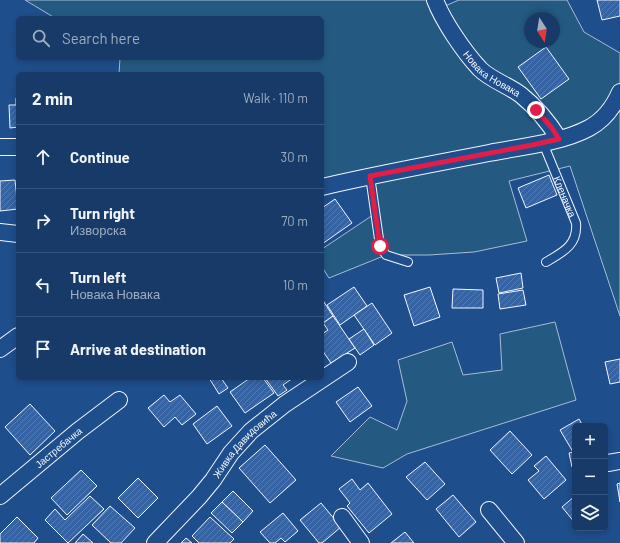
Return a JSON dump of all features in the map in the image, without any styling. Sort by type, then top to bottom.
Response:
[{"type":"street","name":"Новака Новака","points":[[435,0],[438,9],[461,45],[480,69],[520,95],[545,120],[551,141]]},
{"type":"street","points":[[324,187],[370,176],[551,141],[590,128],[615,104],[620,92]]},
{"type":"street","points":[[0,147],[16,147]]},
{"type":"street","points":[[0,232],[16,234]]},
{"type":"street","points":[[0,349],[16,337]]},
{"type":"street","name":"Живка Давидовића","points":[[324,378],[348,362]]},
{"type":"street","name":"Живка Давидовића","points":[[155,543],[199,497],[213,480],[231,453],[251,431],[285,404],[321,380]]},
{"type":"street","name":"Јастребачка","points":[[0,496],[118,400]]},
{"type":"street","points":[[489,510],[516,543]]},
{"type":"street","points":[[342,517],[361,543]]},
{"type":"lane","name":"Кленачка","points":[[546,262],[566,250],[574,240],[577,231],[576,222],[551,141]]},
{"type":"lane","points":[[370,176],[380,246],[386,255],[408,262]]},
{"type":"shaded area","points":[[25,0],[435,0],[438,9],[459,0],[567,0],[584,32],[620,53],[620,316],[570,166],[509,181],[527,241],[474,252],[429,255],[386,255],[329,278],[324,270],[324,248],[376,213],[370,176],[324,187],[324,72],[119,72],[120,60],[324,60],[324,16],[52,16]]},
{"type":"shaded area","points":[[555,322],[576,400],[407,454],[383,468],[331,456],[370,417],[397,430],[407,401],[398,360],[452,342],[463,375],[502,370],[500,334]]},
{"type":"building","points":[[597,0],[620,0],[620,16],[602,20]]},
{"type":"building","points":[[547,48],[569,79],[541,99],[518,67]]},
{"type":"building","points":[[9,105],[16,105],[16,127],[10,128]]},
{"type":"building","points":[[549,175],[557,195],[526,208],[518,188]]},
{"type":"building","points":[[15,180],[16,209],[0,211],[0,181]]},
{"type":"building","points":[[335,199],[352,223],[324,243],[324,207]]},
{"type":"building","points":[[521,273],[523,288],[499,293],[496,278]]},
{"type":"building","points":[[354,287],[367,306],[340,325],[327,305]]},
{"type":"building","points":[[430,287],[440,317],[414,326],[404,295]]},
{"type":"building","points":[[453,289],[483,290],[483,308],[452,308]]},
{"type":"building","points":[[523,290],[526,305],[500,309],[498,294]]},
{"type":"building","points":[[324,302],[333,316],[324,322]]},
{"type":"building","points":[[372,303],[392,333],[375,345],[354,315]]},
{"type":"building","points":[[333,316],[355,348],[331,363],[324,353],[324,333],[328,330],[324,322]]},
{"type":"building","points":[[364,329],[374,345],[360,355],[349,339]]},
{"type":"building","points":[[620,359],[620,382],[610,384],[605,362]]},
{"type":"building","points":[[210,380],[222,380],[228,388],[219,394]]},
{"type":"building","points":[[247,380],[264,380],[274,393],[245,413],[230,392]]},
{"type":"building","points":[[266,380],[290,380],[283,385],[287,390],[278,396]]},
{"type":"building","points":[[358,387],[372,406],[350,422],[336,402]]},
{"type":"building","points":[[164,395],[170,402],[180,395],[196,414],[182,425],[175,417],[164,427],[148,408]]},
{"type":"building","points":[[30,404],[55,431],[30,455],[5,427]]},
{"type":"building","points":[[217,406],[232,426],[207,444],[193,424]]},
{"type":"building","points":[[579,419],[581,423],[572,423]]},
{"type":"building","points":[[572,423],[572,450],[560,430]]},
{"type":"building","points":[[510,431],[532,455],[512,474],[490,450]]},
{"type":"building","points":[[265,445],[296,480],[270,503],[239,468]]},
{"type":"building","points":[[572,452],[572,467],[569,453]]},
{"type":"building","points":[[546,456],[566,480],[544,499],[528,480],[539,471],[534,466]]},
{"type":"building","points":[[425,462],[445,484],[427,500],[406,477]]},
{"type":"building","points":[[81,470],[97,486],[67,515],[51,498]]},
{"type":"building","points":[[138,478],[158,498],[138,518],[118,498]]},
{"type":"building","points":[[352,479],[360,490],[368,483],[392,514],[369,533],[347,506],[350,503],[339,489]]},
{"type":"building","points":[[620,483],[620,502],[617,484]]},
{"type":"building","points":[[233,491],[253,511],[243,522],[222,502]]},
{"type":"building","points":[[453,495],[476,522],[459,537],[436,509]]},
{"type":"building","points":[[90,496],[104,509],[68,543],[45,520],[55,509],[65,520]]},
{"type":"building","points":[[572,499],[572,519],[562,507]]},
{"type":"building","points":[[222,502],[243,522],[232,533],[211,513]]},
{"type":"building","points":[[321,503],[341,527],[322,543],[319,543],[300,520]]},
{"type":"building","points":[[110,506],[135,528],[121,543],[111,543],[92,525]]},
{"type":"building","points":[[283,513],[298,531],[285,542],[281,538],[275,543],[270,543],[260,532]]},
{"type":"building","points":[[17,517],[38,538],[34,543],[0,543],[0,534]]},
{"type":"building","points":[[210,517],[234,539],[230,543],[199,543],[192,536]]},
{"type":"building","points":[[405,532],[414,543],[391,543]]},
{"type":"building","points":[[83,534],[93,543],[75,543]]},
{"type":"building","points":[[186,538],[192,543],[181,543]]},
{"type":"route","points":[[380,246],[370,176],[559,139],[552,128],[536,110]]}]
